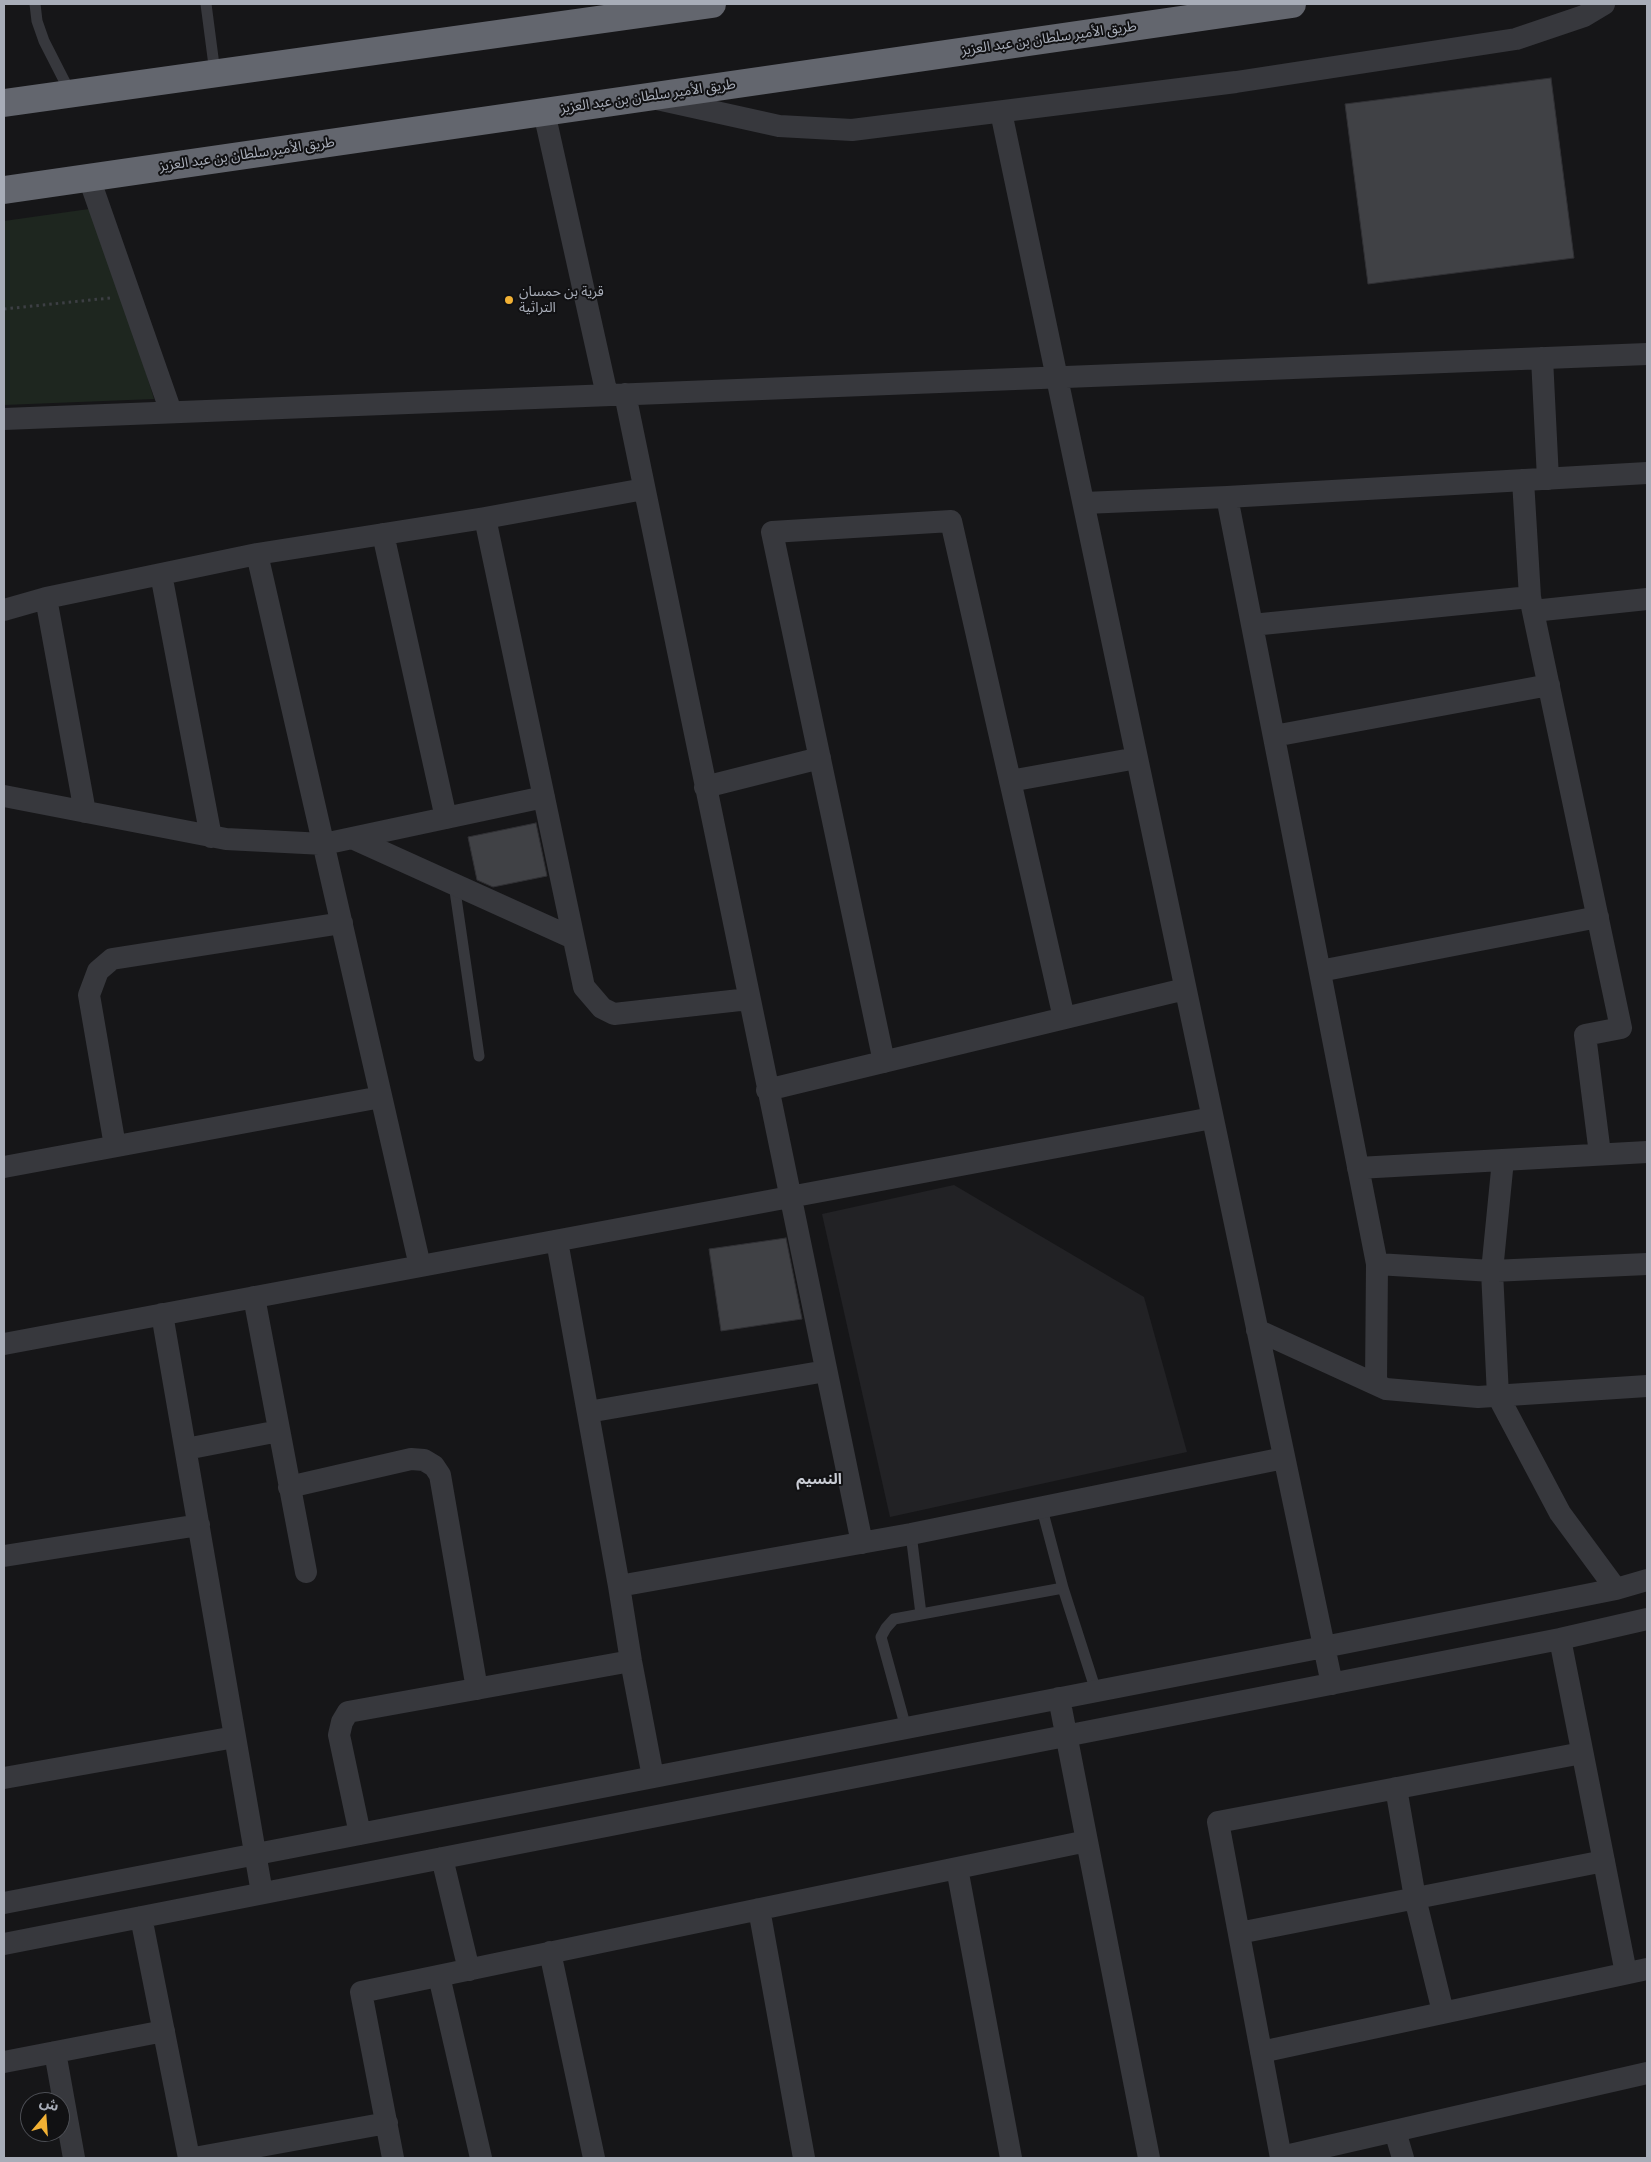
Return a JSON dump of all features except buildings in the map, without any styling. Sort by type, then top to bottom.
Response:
[{"type":"highway","points":[[4,103],[712,4]]},
{"type":"highway","points":[[1133,27],[1240,4]]},
{"type":"highway","name":"طريق الأمير سلطان بن عبد العزيز","points":[[4,190],[1292,4]]},
{"type":"street","points":[[648,97],[778,126],[843,130],[1236,82],[1516,40],[1584,16],[1604,4]]},
{"type":"street","points":[[544,112],[616,395],[644,489],[862,1543]]},
{"type":"street","points":[[1001,112],[1332,1684]]},
{"type":"street","points":[[89,178],[171,412]]},
{"type":"street","points":[[4,419],[1647,354]]},
{"type":"street","points":[[1542,358],[1548,479]]},
{"type":"street","points":[[1084,503],[1227,497],[1647,473]]},
{"type":"street","points":[[1523,480],[1532,604],[1622,1028],[1584,1035],[1600,1154]]},
{"type":"street","points":[[4,610],[46,598],[257,554],[485,518],[644,489]]},
{"type":"street","points":[[1227,497],[1377,1264],[1376,1384]]},
{"type":"street","points":[[485,518],[584,987],[602,1008],[614,1014],[749,999]]},
{"type":"street","points":[[884,1062],[772,532],[951,521],[1064,1018]]},
{"type":"street","points":[[383,534],[446,818]]},
{"type":"street","points":[[257,554],[420,1266]]},
{"type":"street","points":[[161,574],[211,837]]},
{"type":"street","points":[[46,598],[85,812]]},
{"type":"street","points":[[1252,625],[1532,604],[1647,600]]},
{"type":"street","points":[[1274,736],[1549,685]]},
{"type":"street","points":[[705,787],[820,758]]},
{"type":"street","points":[[1010,781],[1137,758]]},
{"type":"street","points":[[4,796],[226,840],[324,844],[544,797]]},
{"type":"street","points":[[352,838],[573,938]]},
{"type":"street","points":[[1320,971],[1598,917]]},
{"type":"street","points":[[115,1146],[89,995],[98,971],[112,959],[342,923]]},
{"type":"street","points":[[768,1090],[1185,989]]},
{"type":"street","points":[[4,1167],[382,1097]]},
{"type":"street","points":[[5,1339],[162,1314],[1212,1118]]},
{"type":"street","points":[[1358,1168],[1647,1152]]},
{"type":"street","points":[[1503,1160],[1492,1271],[1498,1396],[1560,1513],[1616,1589]]},
{"type":"street","points":[[557,1241],[619,1586],[630,1661],[653,1777]]},
{"type":"street","points":[[1377,1264],[1492,1271],[1647,1264]]},
{"type":"street","points":[[254,1297],[306,1572]]},
{"type":"street","points":[[162,1314],[262,1893]]},
{"type":"street","points":[[1257,1330],[1386,1389],[1478,1397],[1647,1386]]},
{"type":"street","points":[[588,1412],[826,1370]]},
{"type":"street","points":[[186,1450],[279,1431]]},
{"type":"street","points":[[619,1586],[911,1534],[1284,1458]]},
{"type":"street","points":[[289,1486],[411,1459],[424,1460],[434,1466],[440,1475],[476,1688]]},
{"type":"street","points":[[4,1556],[199,1525]]},
{"type":"street","points":[[4,1903],[1324,1647],[1616,1589],[1647,1580]]},
{"type":"street","points":[[4,1944],[1560,1639],[1647,1619]]},
{"type":"street","points":[[1261,2052],[1636,1971],[1604,1862],[1560,1639]]},
{"type":"street","points":[[360,1834],[339,1735],[342,1722],[348,1712],[630,1661]]},
{"type":"street","points":[[1059,1698],[1149,2158]]},
{"type":"street","points":[[4,1778],[235,1737]]},
{"type":"street","points":[[1582,1753],[1218,1822],[1281,2158],[1647,2073]]},
{"type":"street","points":[[1396,1788],[1416,1898],[1443,2012]]},
{"type":"street","points":[[393,2158],[361,1992],[1087,1841]]},
{"type":"street","points":[[442,1858],[469,1970]]},
{"type":"street","points":[[1239,1933],[1604,1862]]},
{"type":"street","points":[[957,1868],[1011,2158]]},
{"type":"street","points":[[759,1909],[804,2158]]},
{"type":"street","points":[[141,1917],[189,2158]]},
{"type":"street","points":[[550,1952],[594,2158]]},
{"type":"street","points":[[439,1976],[481,2158]]},
{"type":"street","points":[[4,2062],[164,2031]]},
{"type":"street","points":[[55,2052],[74,2158]]},
{"type":"street","points":[[194,2158],[387,2123]]},
{"type":"street","points":[[1395,2130],[1403,2158]]},
{"type":"lane","points":[[35,4],[37,21],[44,41],[71,94]]},
{"type":"lane","points":[[206,4],[215,74]]},
{"type":"lane","points":[[454,884],[480,1056]]},
{"type":"lane","points":[[1042,1508],[1063,1588],[1096,1691]]},
{"type":"lane","points":[[911,1534],[921,1614]]},
{"type":"lane","points":[[906,1728],[881,1637],[894,1619],[1063,1588]]},
{"type":"path","points":[[4,309],[130,296]]},
{"type":"shaded area","points":[[96,208],[154,399],[4,405],[4,221]]},
{"type":"shaded area","points":[[954,1185],[1144,1297],[1187,1452],[890,1517],[822,1214]]},
{"type":"place","name":"قرية بن حمسان التراثية","points":[[509,300]]},
{"type":"district","name":"النسيم","points":[[819,1480]]}]
